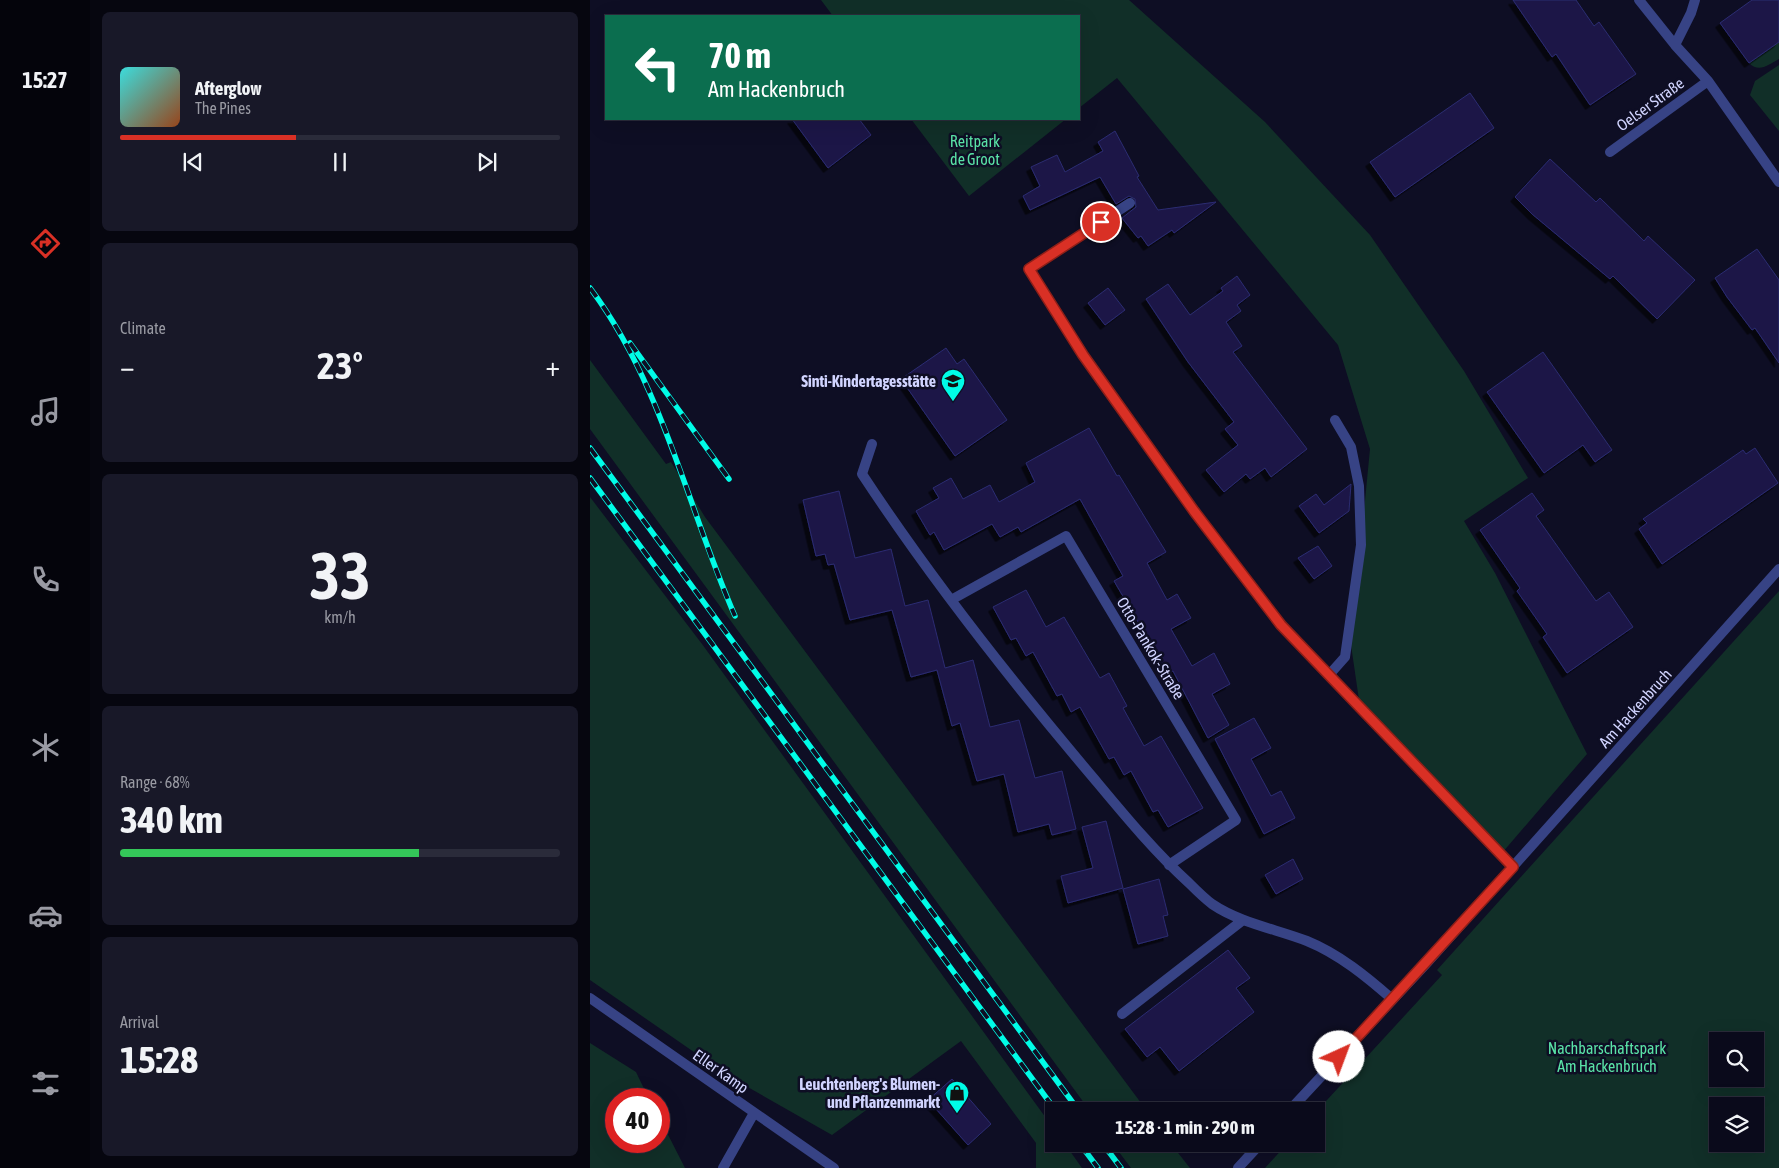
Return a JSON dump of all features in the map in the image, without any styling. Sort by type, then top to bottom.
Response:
[{"type":"street","name":"Oelser Straße","points":[[1639,0],[1675,45],[1708,81],[1779,182]]},
{"type":"street","points":[[1675,45],[1691,13],[1695,0]]},
{"type":"street","name":"Oelser Straße","points":[[1610,152],[1708,81]]},
{"type":"street","points":[[1130,203],[1029,269],[1083,355],[1194,511],[1281,625],[1513,867]]},
{"type":"street","points":[[1330,674],[1344,657],[1361,545],[1359,486],[1351,448],[1335,420]]},
{"type":"street","points":[[872,444],[862,474],[951,600],[1040,714],[1169,865],[1212,904],[1242,920],[1309,942],[1332,953],[1374,983],[1392,999]]},
{"type":"street","name":"Otto-Pankok-Straße","points":[[951,600],[1066,536],[1236,820],[1169,865]]},
{"type":"street","name":"Am Hackenbruch","points":[[1298,1102],[1513,867],[1779,569]]},
{"type":"street","points":[[1122,1014],[1242,920]]},
{"type":"street","name":"Eller Kamp","points":[[590,998],[834,1168]]},
{"type":"street","points":[[723,1168],[754,1113]]},
{"type":"street","points":[[1238,1168],[1253,1152]]},
{"type":"green space","points":[[821,0],[1129,0],[1265,122],[1370,235],[1464,371],[1528,478],[1464,521],[1495,573],[1587,754],[1502,853],[1359,700],[1351,645],[1370,449],[1338,345],[1117,78],[1080,107],[1080,15],[832,15]]},
{"type":"green space","points":[[1779,42],[1779,59],[1760,68],[1749,63]]},
{"type":"green space","points":[[1779,65],[1779,131],[1750,95],[1755,81]]},
{"type":"green space","name":"Reitpark de Groot","points":[[912,120],[1065,120],[969,196]]},
{"type":"green space","points":[[590,360],[666,464],[671,462],[705,517],[1140,1102],[1083,1102],[590,429]]},
{"type":"green space","points":[[590,497],[702,644],[1045,1117],[1045,1152],[1071,1152],[1082,1168],[1036,1168],[1036,1143],[961,1041],[832,1135],[730,1077],[590,980]]},
{"type":"green space","name":"Nachbarschaftspark Am Hackenbruch","points":[[1779,591],[1779,1168],[1265,1168],[1280,1152],[1325,1152],[1325,1102],[1442,975],[1437,970]]},
{"type":"green space","points":[[590,1043],[636,1072],[644,1088],[605,1088],[605,1153],[670,1153],[670,1139],[685,1168],[590,1168]]},
{"type":"green space","points":[[1119,1152],[1177,1152],[1190,1168],[1131,1168]]},
{"type":"building","points":[[1513,0],[1576,0],[1594,26],[1599,22],[1636,74],[1590,105],[1556,54],[1552,57]]},
{"type":"building","points":[[1752,0],[1779,0],[1779,42],[1749,63],[1720,23]]},
{"type":"building","points":[[1470,93],[1494,128],[1395,197],[1370,162]]},
{"type":"building","points":[[793,120],[860,120],[871,135],[828,168]]},
{"type":"building","points":[[1115,131],[1139,176],[1137,177],[1158,210],[1216,202],[1174,233],[1172,230],[1148,246],[1141,236],[1138,238],[1122,218],[1136,207],[1135,199],[1129,196],[1116,204],[1100,177],[1030,210],[1023,196],[1040,186],[1031,167],[1057,155],[1065,172],[1103,151],[1098,142]]},
{"type":"building","points":[[1550,159],[1596,202],[1600,198],[1644,241],[1648,236],[1695,280],[1657,319],[1613,276],[1610,279],[1532,214],[1515,197]]},
{"type":"building","points":[[1757,249],[1779,280],[1779,363],[1755,328],[1752,330],[1715,278]]},
{"type":"building","points":[[1237,276],[1250,295],[1237,305],[1241,311],[1226,322],[1242,346],[1233,352],[1307,449],[1271,477],[1265,468],[1250,479],[1246,474],[1224,492],[1206,470],[1238,445],[1225,429],[1234,422],[1188,362],[1146,299],[1168,284],[1190,315],[1223,291],[1221,288]]},
{"type":"building","points":[[1108,288],[1125,310],[1105,325],[1088,303]]},
{"type":"building","points":[[946,348],[957,364],[964,359],[1007,420],[955,456],[901,379]]},
{"type":"building","points":[[1543,352],[1612,450],[1595,462],[1583,445],[1544,473],[1487,392]]},
{"type":"building","points":[[1089,428],[1117,476],[1119,475],[1166,552],[1147,563],[1167,600],[1177,594],[1191,618],[1171,629],[1192,666],[1214,653],[1230,684],[1212,694],[1229,725],[1208,738],[1173,671],[1168,673],[1114,581],[1123,576],[1080,499],[1021,532],[1018,527],[1000,537],[992,524],[944,550],[934,532],[930,535],[916,511],[939,498],[933,488],[951,478],[963,499],[990,485],[999,502],[1035,482],[1026,463]]},
{"type":"building","points":[[1755,448],[1778,483],[1662,564],[1639,529],[1647,523],[1643,519],[1743,450],[1746,454]]},
{"type":"building","points":[[1351,484],[1349,511],[1319,533],[1299,506],[1316,494],[1324,505]]},
{"type":"building","points":[[839,491],[855,558],[891,549],[905,606],[928,600],[945,668],[973,660],[990,727],[1019,720],[1035,778],[1062,771],[1076,829],[1052,835],[1049,824],[1018,832],[1004,774],[977,781],[960,723],[952,726],[937,670],[911,677],[892,610],[850,620],[834,564],[828,565],[825,554],[816,556],[803,500]]},
{"type":"building","points":[[1532,493],[1544,510],[1536,516],[1596,601],[1609,592],[1633,627],[1567,673],[1543,637],[1547,634],[1517,591],[1520,588],[1480,530]]},
{"type":"building","points":[[1318,546],[1332,566],[1314,579],[1298,558]]},
{"type":"building","points":[[1026,590],[1046,627],[1064,617],[1100,678],[1109,673],[1127,706],[1123,708],[1144,746],[1161,736],[1203,808],[1168,827],[1158,810],[1153,812],[1131,771],[1124,775],[1114,757],[1109,759],[1080,707],[1071,712],[1062,694],[1057,696],[1033,652],[1026,656],[1016,638],[1011,640],[993,607]]},
{"type":"building","points":[[1254,718],[1271,748],[1251,759],[1271,796],[1281,791],[1295,818],[1264,834],[1215,739]]},
{"type":"building","points":[[1106,821],[1123,888],[1068,903],[1061,876],[1093,868],[1082,827]]},
{"type":"building","points":[[1293,859],[1303,879],[1276,894],[1265,875]]},
{"type":"building","points":[[1159,879],[1168,915],[1163,916],[1168,936],[1138,944],[1123,889]]},
{"type":"building","points":[[1228,950],[1250,978],[1236,988],[1254,1012],[1179,1071],[1160,1047],[1147,1057],[1125,1029]]},
{"type":"building","points":[[952,1079],[991,1124],[968,1145],[928,1100]]},
{"type":"railway","points":[[590,288],[615,325],[637,365],[672,448],[718,575],[735,616]]},
{"type":"railway","points":[[630,343],[729,479]]},
{"type":"railway","points":[[590,448],[1072,1102]]},
{"type":"railway","points":[[590,478],[1049,1102]]},
{"type":"railway","points":[[1086,1152],[1098,1168]]},
{"type":"railway","points":[[1109,1152],[1121,1168]]},
{"type":"place","name":"Sinti-Kindertagesstätte","points":[[953,402]]},
{"type":"place","name":"Leuchtenberg's Blumen- und Pflanzenmarkt","points":[[957,1114]]},
{"type":"route","points":[[1101,222],[1029,269],[1083,355],[1194,511],[1281,625],[1513,867],[1339,1057]]}]
